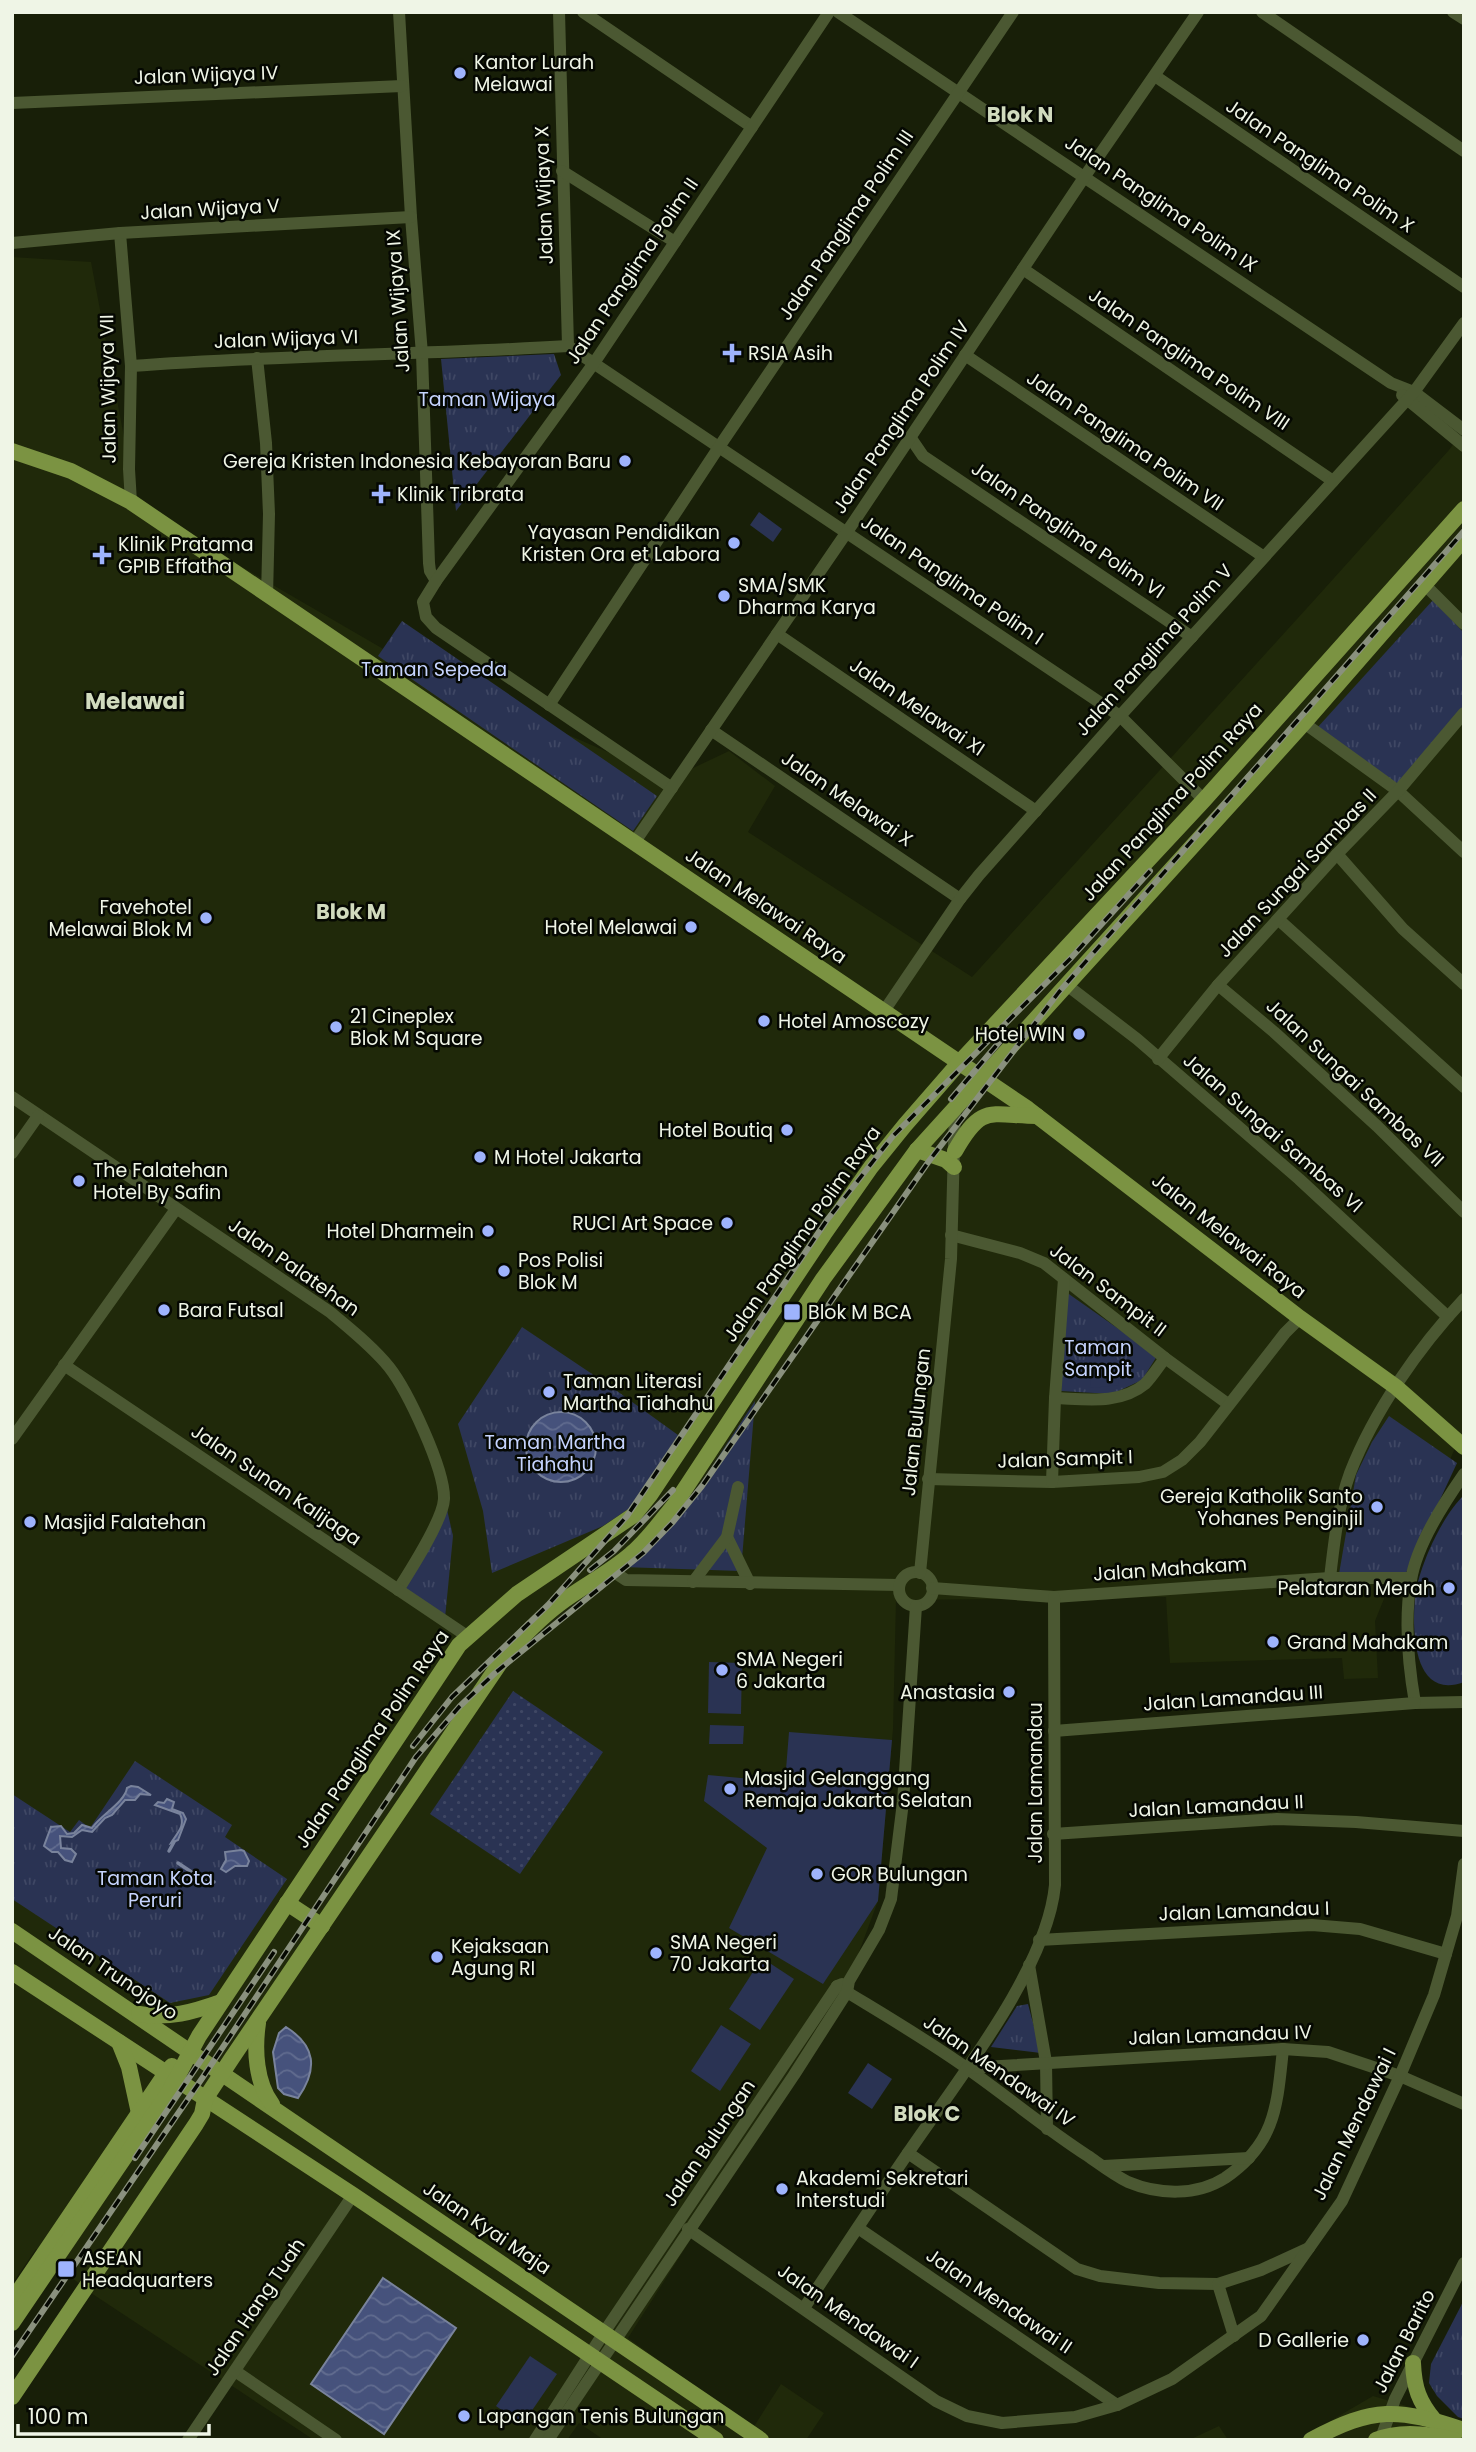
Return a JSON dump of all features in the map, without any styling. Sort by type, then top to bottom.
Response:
[{"type":"main road","name":"Jalan Melawai Raya","points":[[12,451],[71,471],[131,502],[884,1011],[1037,1116],[1300,1318],[1396,1387],[1464,1447]]},
{"type":"main road","name":"Jalan Panglima Polim Raya","points":[[171,2076],[467,1636],[517,1594],[634,1515],[872,1167],[959,1063],[1204,800],[1464,509]]},
{"type":"main road","points":[[12,2377],[193,2109],[205,2099],[258,2023],[504,1657],[539,1620],[632,1553],[675,1504],[846,1248],[917,1150],[1304,723],[1464,540]]},
{"type":"main road","points":[[917,1150],[946,1160],[954,1159],[967,1130],[977,1119],[991,1114],[1037,1116]]},
{"type":"main road","points":[[824,1234],[846,1248]]},
{"type":"main road","points":[[286,1903],[322,1926]]},
{"type":"main road","name":"Jalan Trunojoyo","points":[[12,1931],[188,2053]]},
{"type":"main road","points":[[12,1972],[354,2195],[716,2440]]},
{"type":"main road","points":[[133,2013],[158,2017],[185,2014],[221,2002]]},
{"type":"main road","points":[[258,2023],[256,2049],[261,2085],[276,2110]]},
{"type":"main road","points":[[119,2042],[129,2067],[139,2113]]},
{"type":"main road","name":"Jalan Kyai Maja","points":[[188,2053],[223,2072],[761,2440]]},
{"type":"main road","points":[[12,2301],[139,2113],[171,2076]]},
{"type":"main road","points":[[12,2323],[171,2076]]},
{"type":"main road","points":[[12,2397],[189,2135],[202,2114],[205,2099]]},
{"type":"main road","points":[[1413,2363],[1414,2385],[1418,2398],[1436,2421]]},
{"type":"main road","points":[[1311,2440],[1333,2428],[1369,2416],[1389,2413],[1402,2413],[1436,2421],[1457,2434]]},
{"type":"main road","points":[[1379,2439],[1417,2434],[1457,2434]]},
{"type":"street","name":"Jalan Wijaya IX","points":[[399,12],[422,354],[429,563],[436,581]]},
{"type":"street","name":"Jalan Wijaya X","points":[[559,12],[568,346]]},
{"type":"street","points":[[583,12],[752,127]]},
{"type":"street","name":"Jalan Panglima Polim II","points":[[436,581],[594,363],[829,12]]},
{"type":"street","name":"Jalan Panglima Polim IX","points":[[838,12],[1464,430]]},
{"type":"street","name":"Jalan Panglima Polim III","points":[[549,705],[719,447],[1013,12]]},
{"type":"street","name":"Jalan Panglima Polim IV","points":[[634,843],[1198,12]]},
{"type":"street","points":[[1262,12],[1464,150]]},
{"type":"street","name":"Jalan Panglima Polim X","points":[[1155,76],[1464,287]]},
{"type":"street","name":"Jalan Wijaya IV","points":[[12,103],[402,86]]},
{"type":"street","points":[[562,171],[675,242]]},
{"type":"street","name":"Jalan Wijaya V","points":[[12,243],[120,233],[411,217]]},
{"type":"street","name":"Jalan Wijaya VII","points":[[120,233],[131,366],[131,502]]},
{"type":"street","name":"Jalan Panglima Polim VIII","points":[[1023,269],[1333,481]]},
{"type":"street","name":"Jalan Panglima Polim V","points":[[884,1011],[960,899],[1120,716],[1410,396],[1464,323]]},
{"type":"street","points":[[568,346],[594,363]]},
{"type":"street","name":"Jalan Wijaya VI","points":[[131,366],[257,358],[422,354],[568,346]]},
{"type":"street","name":"Jalan Panglima Polim VII","points":[[965,355],[1264,558]]},
{"type":"street","points":[[257,358],[266,443],[269,514],[267,596]]},
{"type":"street","name":"Jalan Panglima Polim I","points":[[594,363],[1120,716],[1204,800]]},
{"type":"street","name":"Jalan Panglima Polim IX","points":[[1410,396],[1464,446]]},
{"type":"street","name":"Jalan Panglima Polim VI","points":[[910,437],[923,456],[1192,637]]},
{"type":"street","name":"Jalan Panglima Polim VI","points":[[899,454],[923,456]]},
{"type":"street","points":[[436,581],[423,602],[426,617],[436,628],[672,788]]},
{"type":"street","points":[[1425,585],[1464,624]]},
{"type":"street","name":"Jalan Melawai XI","points":[[777,634],[1036,811]]},
{"type":"street","name":"Jalan Sungai Sambas II","points":[[1158,1059],[1218,985],[1337,854],[1398,792],[1464,713]]},
{"type":"street","points":[[1304,723],[1398,792],[1464,852]]},
{"type":"street","name":"Jalan Melawai X","points":[[711,730],[960,899]]},
{"type":"street","points":[[1337,854],[1403,929],[1464,984]]},
{"type":"street","points":[[1279,919],[1464,1087]]},
{"type":"street","name":"Jalan Sungai Sambas VII","points":[[1218,985],[1377,1126],[1464,1212]]},
{"type":"street","name":"Jalan Sungai Sambas VI","points":[[1068,986],[1137,1039],[1299,1179],[1448,1317]]},
{"type":"street","name":"Jalan Palatehan","points":[[12,1097],[338,1319],[390,1368],[409,1401],[436,1460],[444,1500],[430,1537],[398,1590]]},
{"type":"street","name":"Jalan Bulungan","points":[[920,1573],[946,1315],[954,1108]]},
{"type":"street","points":[[12,1153],[38,1116]]},
{"type":"street","points":[[12,1439],[176,1209]]},
{"type":"street","name":"Jalan Sampit II","points":[[951,1235],[1020,1253],[1044,1263],[1228,1404]]},
{"type":"street","points":[[1052,1482],[1064,1279]]},
{"type":"street","points":[[1330,1578],[1336,1527],[1349,1475],[1368,1433],[1396,1387],[1464,1299]]},
{"type":"street","name":"Jalan Sampit I","points":[[928,1479],[1052,1482],[1139,1477],[1163,1472],[1182,1460],[1200,1442],[1285,1333],[1300,1318]]},
{"type":"street","points":[[1055,1398],[1112,1399],[1129,1394],[1145,1383],[1165,1358]]},
{"type":"street","name":"Jalan Sunan Kalijaga","points":[[65,1365],[467,1636]]},
{"type":"street","points":[[1464,1474],[1437,1516],[1411,1578],[1407,1640],[1415,1703],[1464,1702]]},
{"type":"street","points":[[693,1583],[727,1537],[738,1488]]},
{"type":"street","points":[[727,1537],[750,1584]]},
{"type":"street","points":[[611,1570],[626,1580],[899,1585]]},
{"type":"street","points":[[920,1573],[931,1581],[932,1588],[928,1601],[916,1606],[902,1600],[899,1585],[907,1574],[920,1573]]},
{"type":"street","name":"Jalan Mahakam","points":[[932,1588],[1054,1597],[1330,1578],[1411,1578]]},
{"type":"street","name":"Jalan Lamandau","points":[[804,2308],[1003,2012],[1029,1965],[1039,1940],[1053,1900],[1054,1597]]},
{"type":"street","name":"Jalan Bulungan","points":[[610,2335],[688,2229],[794,2075],[879,1930],[891,1899],[903,1802],[916,1606]]},
{"type":"street","name":"Jalan Lamandau III","points":[[1054,1731],[1415,1703]]},
{"type":"street","name":"Jalan Lamandau II","points":[[1053,1834],[1278,1819],[1464,1831]]},
{"type":"street","name":"Jalan Mendawai I","points":[[688,2229],[936,2401],[967,2416],[1002,2423],[1039,2421],[1075,2417],[1118,2405],[1172,2379],[1261,2316],[1342,2201],[1400,2077],[1434,1995],[1457,1916],[1464,1864]]},
{"type":"street","name":"Jalan Lamandau I","points":[[1039,1940],[1312,1924],[1360,1929],[1447,1954]]},
{"type":"street","points":[[1029,1965],[1046,2062],[1047,2129]]},
{"type":"street","name":"Jalan Bulungan","points":[[610,2335],[845,1987]]},
{"type":"street","name":"Jalan Mendawai IV","points":[[845,1987],[967,2068],[1047,2129],[1128,2181],[1148,2188],[1187,2192],[1210,2187],[1238,2169],[1249,2158],[1269,2130],[1283,2049]]},
{"type":"street","name":"Jalan Lamandau IV","points":[[967,2068],[1283,2049],[1328,2052],[1400,2077],[1464,2104]]},
{"type":"street","points":[[908,2153],[1077,2269],[1100,2276],[1159,2283],[1218,2284],[1261,2270],[1310,2248]]},
{"type":"street","points":[[1103,2166],[1249,2158]]},
{"type":"street","name":"Jalan Hang Tuah","points":[[188,2440],[354,2195]]},
{"type":"street","name":"Jalan Mendawai II","points":[[858,2228],[1118,2405]]},
{"type":"street","name":"Jalan Barito","points":[[1379,2439],[1413,2363],[1464,2263]]},
{"type":"street","points":[[1218,2284],[1234,2336]]},
{"type":"street","points":[[548,2440],[610,2335]]},
{"type":"street","points":[[534,2440],[596,2358]]},
{"type":"street","points":[[234,2371],[336,2440]]},
{"type":"shaded area","points":[[12,257],[91,262],[137,506],[423,672],[670,779],[729,751],[775,786],[748,832],[972,977],[1317,597],[1464,430],[1464,1436],[1461,1434],[1437,1490],[1401,1557],[1375,1621],[1378,1678],[1344,1679],[1342,1658],[1170,1663],[1166,1597],[896,1600],[893,1729],[878,1901],[839,2006],[628,2338],[753,2428],[781,2384],[824,2413],[806,2440],[604,2440],[579,2423],[567,2440],[314,2440],[91,2293],[36,2249],[12,2284]]},
{"type":"shaded area","points":[[1373,2396],[1464,2423],[1464,2440],[1298,2440]]},
{"type":"shaded area","points":[[1219,2426],[1228,2440],[1189,2440]]},
{"type":"green space","name":"Taman Wijaya","points":[[554,354],[561,375],[456,511],[441,359]]},
{"type":"green space","points":[[759,512],[782,529],[773,542],[750,525]]},
{"type":"green space","points":[[1433,600],[1464,633],[1464,711],[1402,788],[1317,728]]},
{"type":"green space","name":"Taman Sepeda","points":[[402,621],[657,796],[633,831],[378,656]]},
{"type":"green space","name":"Taman Sampit","points":[[1066,1292],[1157,1356],[1142,1380],[1112,1394],[1061,1391]]},
{"type":"green space","name":"Taman Martha Tiahahu","points":[[522,1327],[678,1435],[633,1506],[603,1526],[492,1573],[483,1511],[458,1424]]},
{"type":"green space","points":[[1117,1365],[1119,1385],[1091,1388],[1089,1368]]},
{"type":"green space","points":[[755,1401],[741,1571],[622,1567],[650,1547],[675,1523]]},
{"type":"green space","points":[[1389,1416],[1457,1463],[1405,1575],[1339,1574],[1356,1475],[1372,1442]]},
{"type":"green space","points":[[1464,1495],[1464,1682],[1447,1685],[1434,1682],[1419,1660],[1414,1628],[1415,1598],[1432,1543],[1447,1516]]},
{"type":"green space","points":[[446,1505],[453,1536],[445,1618],[398,1583]]},
{"type":"green space","points":[[709,1662],[742,1663],[741,1714],[708,1713]]},
{"type":"green space","points":[[513,1691],[603,1752],[520,1874],[430,1814]]},
{"type":"green space","points":[[710,1725],[744,1726],[743,1744],[709,1744]]},
{"type":"green space","name":"GOR Bulungan","points":[[789,1732],[892,1740],[878,1901],[823,1984],[729,1928],[767,1848],[704,1801],[708,1775],[785,1782]]},
{"type":"green space","name":"Taman Kota Peruri","points":[[135,1761],[232,1825],[225,1837],[287,1879],[209,1995],[170,2003],[12,1899],[12,1794],[70,1832],[79,1820],[90,1828]]},
{"type":"green space","points":[[762,1958],[794,1979],[760,2030],[729,2009]]},
{"type":"green space","points":[[1028,2004],[1041,2053],[991,2047],[1017,2006]]},
{"type":"green space","points":[[721,2025],[751,2044],[720,2091],[691,2071]]},
{"type":"green space","points":[[868,2063],[892,2079],[872,2109],[848,2093]]},
{"type":"green space","points":[[1464,2300],[1464,2419],[1458,2417],[1437,2396],[1429,2383],[1431,2364]]},
{"type":"green space","points":[[530,2356],[557,2374],[522,2425],[496,2406]]},
{"type":"water","points":[[561,1412],[586,1422],[596,1447],[586,1472],[561,1482],[536,1472],[526,1447],[536,1422]]},
{"type":"water","points":[[131,1786],[151,1795],[140,1794],[135,1800],[125,1800],[92,1832],[82,1830],[72,1837],[60,1836],[61,1848],[71,1849],[76,1854],[72,1862],[44,1846],[51,1827],[61,1826],[67,1834],[74,1833],[82,1825],[92,1828]]},
{"type":"water","points":[[167,1799],[174,1802],[172,1809],[183,1813],[186,1819],[178,1840],[171,1843],[180,1829],[182,1818],[180,1814],[155,1805],[158,1802],[164,1803]]},
{"type":"water","points":[[241,1850],[249,1861],[247,1866],[235,1866],[226,1872],[221,1869],[226,1860],[225,1852]]},
{"type":"water","points":[[286,2027],[303,2042],[311,2059],[309,2077],[298,2098],[284,2094],[278,2088],[273,2052],[279,2033]]},
{"type":"water","points":[[383,2278],[456,2328],[384,2434],[311,2384]]},
{"type":"waterway","points":[[169,1851],[174,1842]]},
{"type":"waterway","points":[[178,1863],[208,1883],[214,1882]]},
{"type":"railway","points":[[12,2356],[203,2077],[416,1757],[460,1706],[495,1673],[643,1553],[672,1523],[702,1486],[929,1161],[1059,992],[1464,531]]},
{"type":"railway","points":[[413,1746],[452,1697],[548,1605],[627,1516],[827,1220],[893,1136],[1070,959],[1150,871]]},
{"type":"railway","points":[[951,1099],[1001,1040]]},
{"type":"railway","points":[[590,1570],[614,1551],[673,1490]]},
{"type":"railway","points":[[135,2158],[274,1952]]},
{"type":"place","name":"Kantor Lurah Melawai","points":[[460,73]]},
{"type":"place","name":"RSIA Asih","points":[[732,353]]},
{"type":"place","name":"Gereja Kristen Indonesia Kebayoran Baru","points":[[625,461]]},
{"type":"place","name":"Klinik Tribrata","points":[[381,494]]},
{"type":"place","name":"Yayasan Pendidikan Kristen Ora et Labora","points":[[734,543]]},
{"type":"place","name":"Klinik Pratama GPIB Effatha","points":[[102,555]]},
{"type":"place","name":"SMA/SMK Dharma Karya","points":[[724,596]]},
{"type":"place","name":"Favehotel Melawai Blok M","points":[[206,918]]},
{"type":"place","name":"Hotel Melawai","points":[[691,927]]},
{"type":"place","name":"Hotel Amoscozy","points":[[764,1021]]},
{"type":"place","name":"21 Cineplex Blok M Square","points":[[336,1027]]},
{"type":"place","name":"Hotel WIN","points":[[1079,1034]]},
{"type":"place","name":"Hotel Boutiq","points":[[787,1130]]},
{"type":"place","name":"M Hotel Jakarta","points":[[480,1157]]},
{"type":"place","name":"The Falatehan Hotel By Safin","points":[[79,1181]]},
{"type":"place","name":"RUCI Art Space","points":[[727,1223]]},
{"type":"place","name":"Hotel Dharmein","points":[[488,1231]]},
{"type":"place","name":"Pos Polisi Blok M","points":[[504,1271]]},
{"type":"place","name":"Bara Futsal","points":[[164,1310]]},
{"type":"place","name":"Blok M BCA","points":[[792,1312]]},
{"type":"place","name":"Taman Literasi Martha Tiahahu","points":[[549,1392]]},
{"type":"place","name":"Gereja Katholik Santo Yohanes Penginjil","points":[[1377,1507]]},
{"type":"place","name":"Masjid Falatehan","points":[[30,1522]]},
{"type":"place","name":"Pelataran Merah","points":[[1449,1588]]},
{"type":"place","name":"Grand Mahakam","points":[[1273,1642]]},
{"type":"place","name":"SMA Negeri 6 Jakarta","points":[[722,1670]]},
{"type":"place","name":"Anastasia","points":[[1009,1692]]},
{"type":"place","name":"Masjid Gelanggang Remaja Jakarta Selatan","points":[[730,1789]]},
{"type":"place","name":"GOR Bulungan","points":[[817,1874]]},
{"type":"place","name":"SMA Negeri 70 Jakarta","points":[[656,1953]]},
{"type":"place","name":"Kejaksaan Agung RI","points":[[437,1957]]},
{"type":"place","name":"Akademi Sekretari Interstudi","points":[[782,2189]]},
{"type":"place","name":"ASEAN Headquarters","points":[[66,2269]]},
{"type":"place","name":"D Gallerie","points":[[1363,2340]]},
{"type":"place","name":"Lapangan Tenis Bulungan","points":[[464,2416]]},
{"type":"district","name":"Blok N","points":[[1020,114]]},
{"type":"district","name":"Melawai","points":[[135,701]]},
{"type":"district","name":"Blok M","points":[[351,911]]},
{"type":"district","name":"Blok C","points":[[927,2113]]}]
